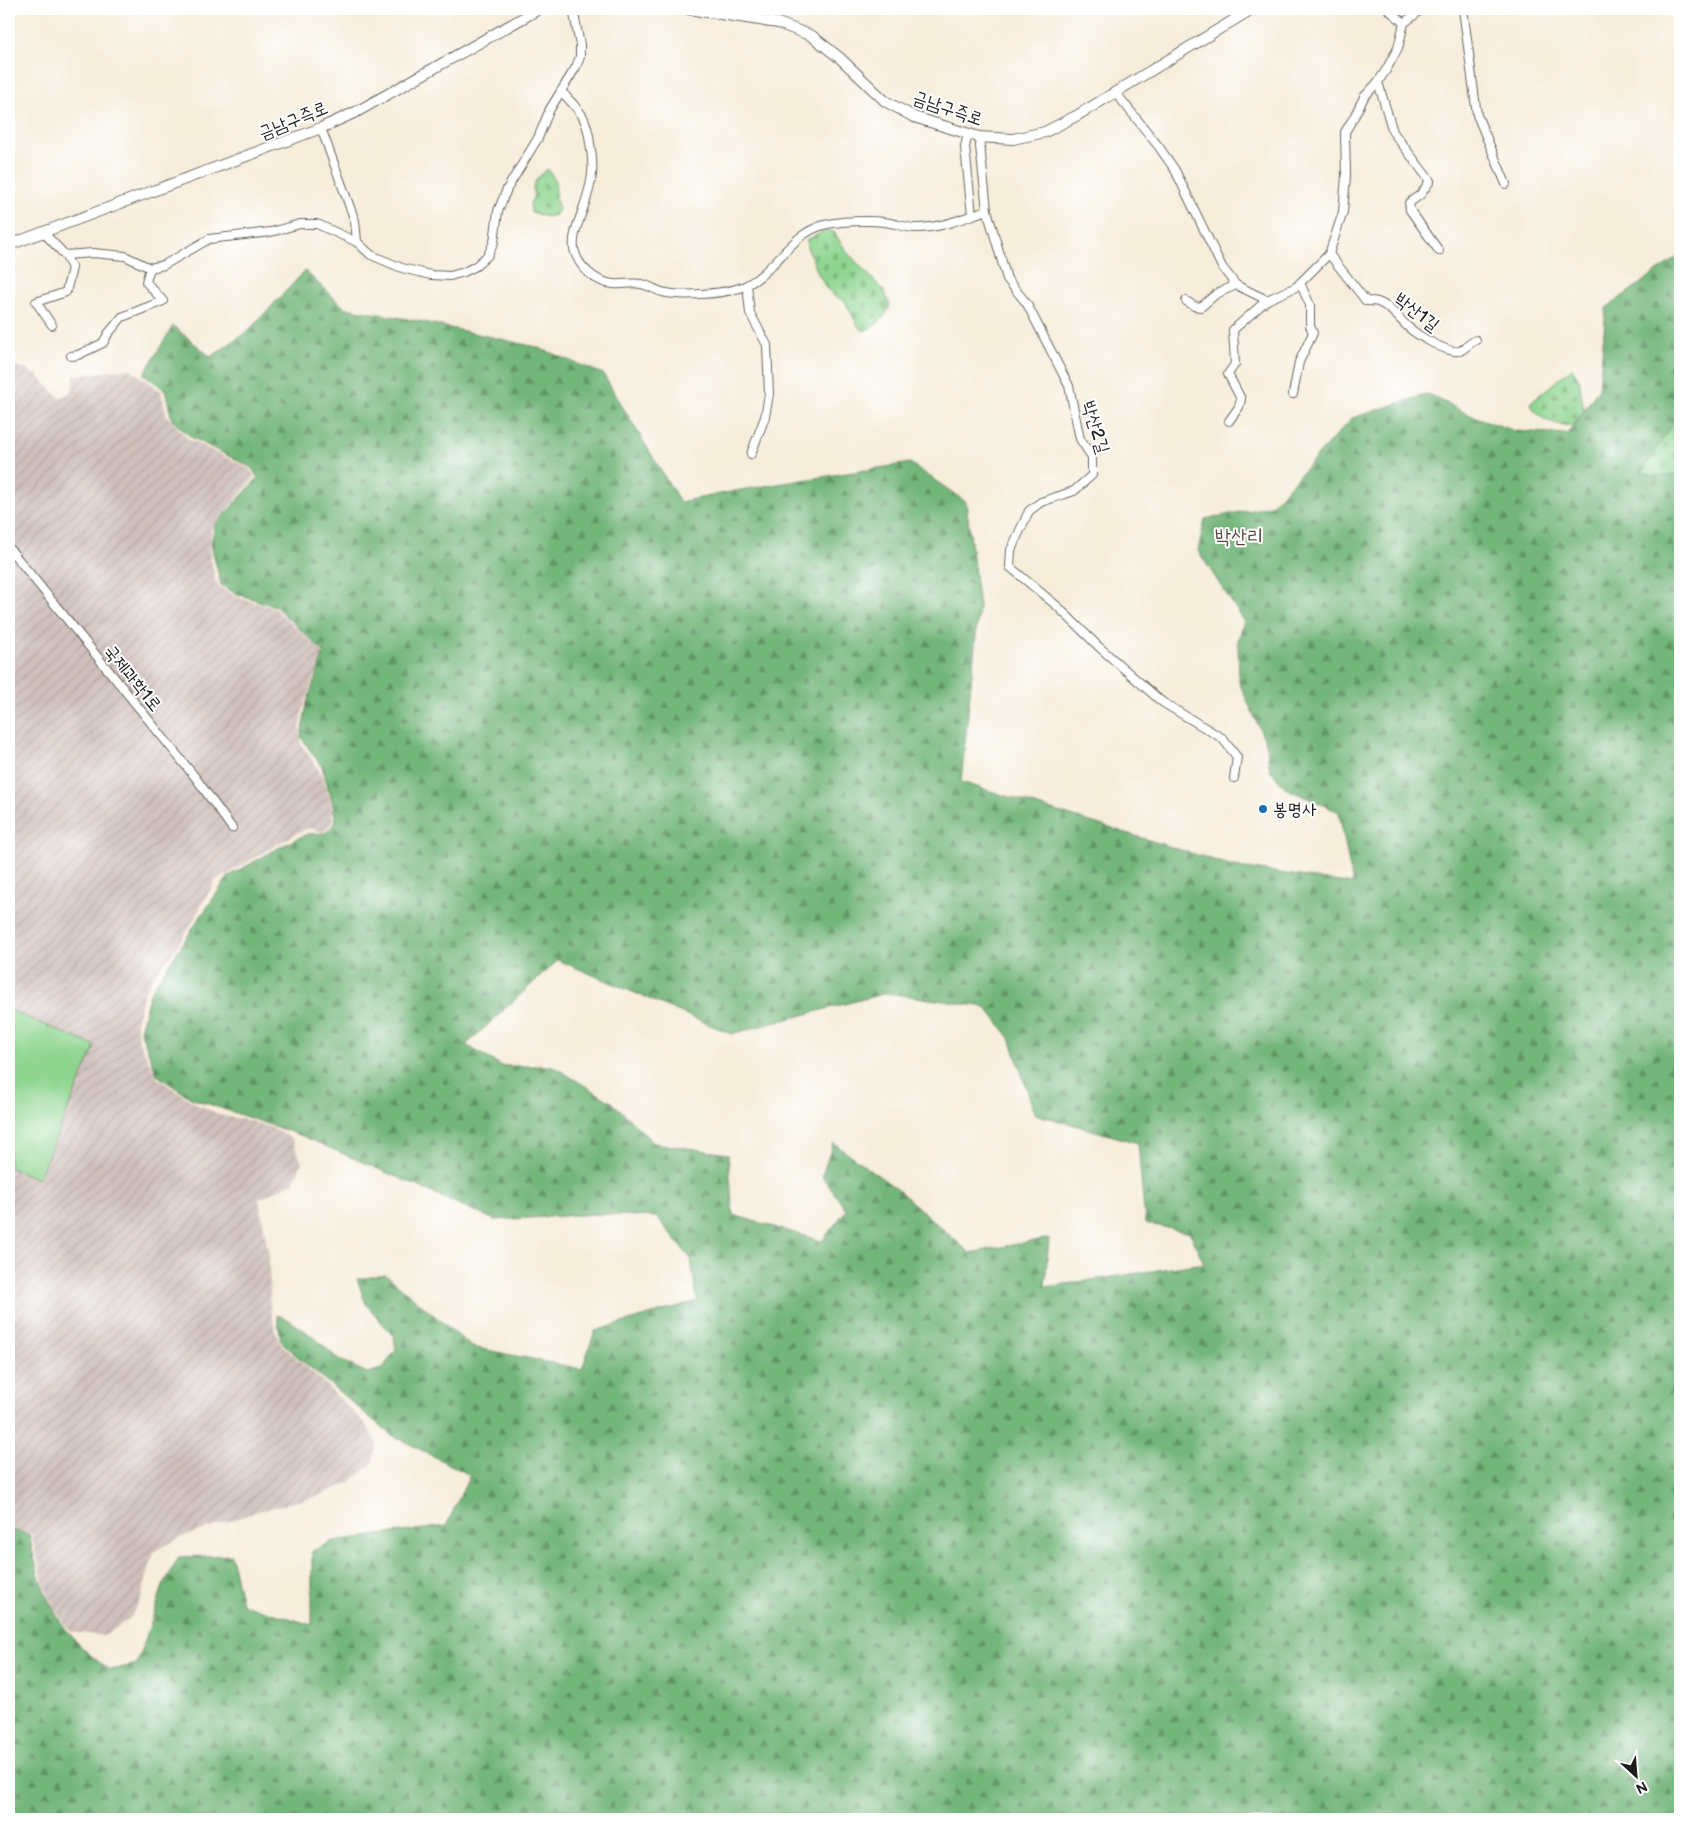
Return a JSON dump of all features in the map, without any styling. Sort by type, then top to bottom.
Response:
[{"type":"main road","name":"금남구즉로","points":[[9,245],[321,128],[358,111],[539,9]]},
{"type":"main road","name":"금남구즉로","points":[[688,9],[778,23],[812,36],[841,59],[885,100],[914,117],[979,137],[1013,139],[1045,132],[1116,93],[1252,9]]},
{"type":"street","points":[[65,255],[92,253],[125,256],[142,266],[150,268],[164,265],[209,239],[271,232],[300,224],[318,224],[357,242],[371,256],[402,268],[431,276],[450,276],[476,266],[488,254],[494,242],[498,211],[507,189],[538,138],[550,109],[580,57],[580,45],[573,9]]},
{"type":"street","points":[[1388,9],[1404,23]]},
{"type":"street","points":[[1229,421],[1239,407],[1241,399],[1228,374],[1235,364],[1233,330],[1267,300],[1288,291],[1300,282],[1329,254],[1343,212],[1346,176],[1344,132],[1364,97],[1378,82],[1398,48],[1404,23],[1422,9]]},
{"type":"street","points":[[1464,9],[1477,115],[1506,184]]},
{"type":"street","points":[[1378,82],[1393,132],[1430,181],[1421,194],[1409,204],[1410,210],[1439,251]]},
{"type":"street","points":[[561,91],[583,117],[588,132],[594,169],[590,188],[576,230],[574,247],[577,258],[588,273],[613,284],[641,284],[662,292],[685,295],[735,289],[747,285],[767,270],[788,247],[809,232],[824,225],[864,221],[884,222],[914,228],[932,227],[987,210]]},
{"type":"street","points":[[1116,93],[1175,170],[1222,266],[1236,285],[1267,300]]},
{"type":"street","points":[[321,128],[355,221],[357,242]]},
{"type":"street","points":[[968,133],[965,147],[972,215]]},
{"type":"street","name":"박산2길","points":[[979,137],[987,210],[1007,278],[1027,304],[1069,386],[1080,439],[1092,456],[1092,475],[1074,491],[1041,502],[1029,511],[1011,550],[1010,568],[1057,606],[1099,647],[1162,702],[1222,738],[1236,757],[1234,778]]},
{"type":"street","points":[[44,233],[65,255],[72,268],[66,292],[36,302],[52,324]]},
{"type":"street","name":"박산1길","points":[[1329,254],[1366,301],[1377,302],[1388,308],[1409,328],[1433,343],[1450,351],[1458,351],[1463,349],[1468,343],[1476,340]]},
{"type":"street","points":[[72,356],[103,343],[122,317],[163,301],[146,282],[150,268]]},
{"type":"street","points":[[1293,394],[1296,374],[1313,333],[1310,326],[1310,305],[1300,282]]},
{"type":"street","points":[[747,285],[750,313],[767,345],[769,394],[765,417],[750,454]]},
{"type":"street","points":[[1186,301],[1194,306],[1201,307],[1216,294],[1236,285]]},
{"type":"street","name":"국제과학1로","points":[[9,548],[195,777],[232,828]]},
{"type":"shaded area","points":[[9,364],[26,369],[37,375],[60,398],[72,392],[74,375],[131,369],[161,391],[167,416],[188,439],[250,469],[255,477],[212,527],[209,551],[216,582],[221,588],[236,597],[274,608],[323,652],[302,712],[300,730],[301,744],[320,772],[331,802],[333,821],[323,832],[309,828],[295,834],[215,881],[188,930],[171,955],[158,969],[144,992],[136,1023],[139,1041],[157,1078],[198,1105],[223,1116],[248,1120],[272,1128],[292,1139],[302,1163],[293,1182],[259,1199],[269,1256],[270,1305],[275,1330],[281,1344],[366,1425],[377,1443],[372,1464],[349,1483],[318,1496],[259,1511],[182,1537],[154,1551],[140,1601],[130,1618],[104,1636],[71,1632],[53,1607],[44,1585],[31,1533],[9,1528]]},
{"type":"green space","points":[[548,169],[554,180],[559,209],[556,215],[546,217],[531,212],[530,203],[534,196],[534,184],[541,174]]},
{"type":"green space","points":[[826,230],[834,232],[846,251],[883,290],[890,305],[880,321],[864,331],[858,326],[845,301],[834,296],[826,288],[807,247],[807,240]]},
{"type":"green space","points":[[1680,255],[1680,1819],[9,1819],[9,1529],[29,1534],[41,1581],[55,1612],[79,1644],[111,1670],[137,1664],[163,1586],[179,1557],[231,1555],[242,1604],[312,1625],[312,1551],[333,1541],[446,1526],[470,1475],[390,1434],[281,1341],[277,1315],[286,1318],[314,1337],[338,1359],[367,1373],[382,1369],[396,1350],[394,1337],[366,1304],[357,1279],[386,1275],[472,1347],[582,1369],[595,1331],[697,1301],[691,1259],[657,1217],[598,1214],[495,1220],[300,1135],[191,1098],[157,1075],[140,1030],[150,993],[229,876],[307,834],[326,833],[336,822],[322,767],[301,737],[307,703],[324,652],[275,606],[237,594],[221,585],[211,544],[215,525],[258,478],[252,468],[191,437],[172,420],[165,390],[144,374],[173,326],[211,357],[249,330],[305,271],[345,308],[419,321],[536,347],[603,374],[680,502],[740,490],[910,463],[966,502],[979,606],[961,782],[1233,866],[1353,884],[1339,812],[1287,789],[1270,771],[1266,743],[1239,682],[1238,641],[1244,621],[1198,551],[1205,519],[1271,506],[1352,418],[1428,394],[1470,415],[1515,431],[1568,434],[1599,388],[1606,308]],"holes":[[[558,960],[731,1034],[886,993],[986,1007],[1010,1038],[1035,1114],[1138,1143],[1145,1223],[1190,1233],[1204,1263],[1045,1287],[1049,1238],[970,1253],[897,1189],[833,1143],[822,1176],[846,1210],[822,1241],[733,1215],[728,1154],[654,1143],[613,1103],[553,1066],[502,1066],[466,1045]]]},
{"type":"green space","points":[[1572,368],[1579,379],[1584,411],[1573,426],[1548,421],[1538,414],[1530,403]]},
{"type":"green space","points":[[1680,412],[1680,475],[1656,477],[1642,472]]},
{"type":"green space","points":[[9,1010],[95,1046],[38,1179],[9,1167]]},
{"type":"place","name":"봉명사","points":[[1263,809]]},
{"type":"district","name":"박산리","points":[[1239,536]]}]
